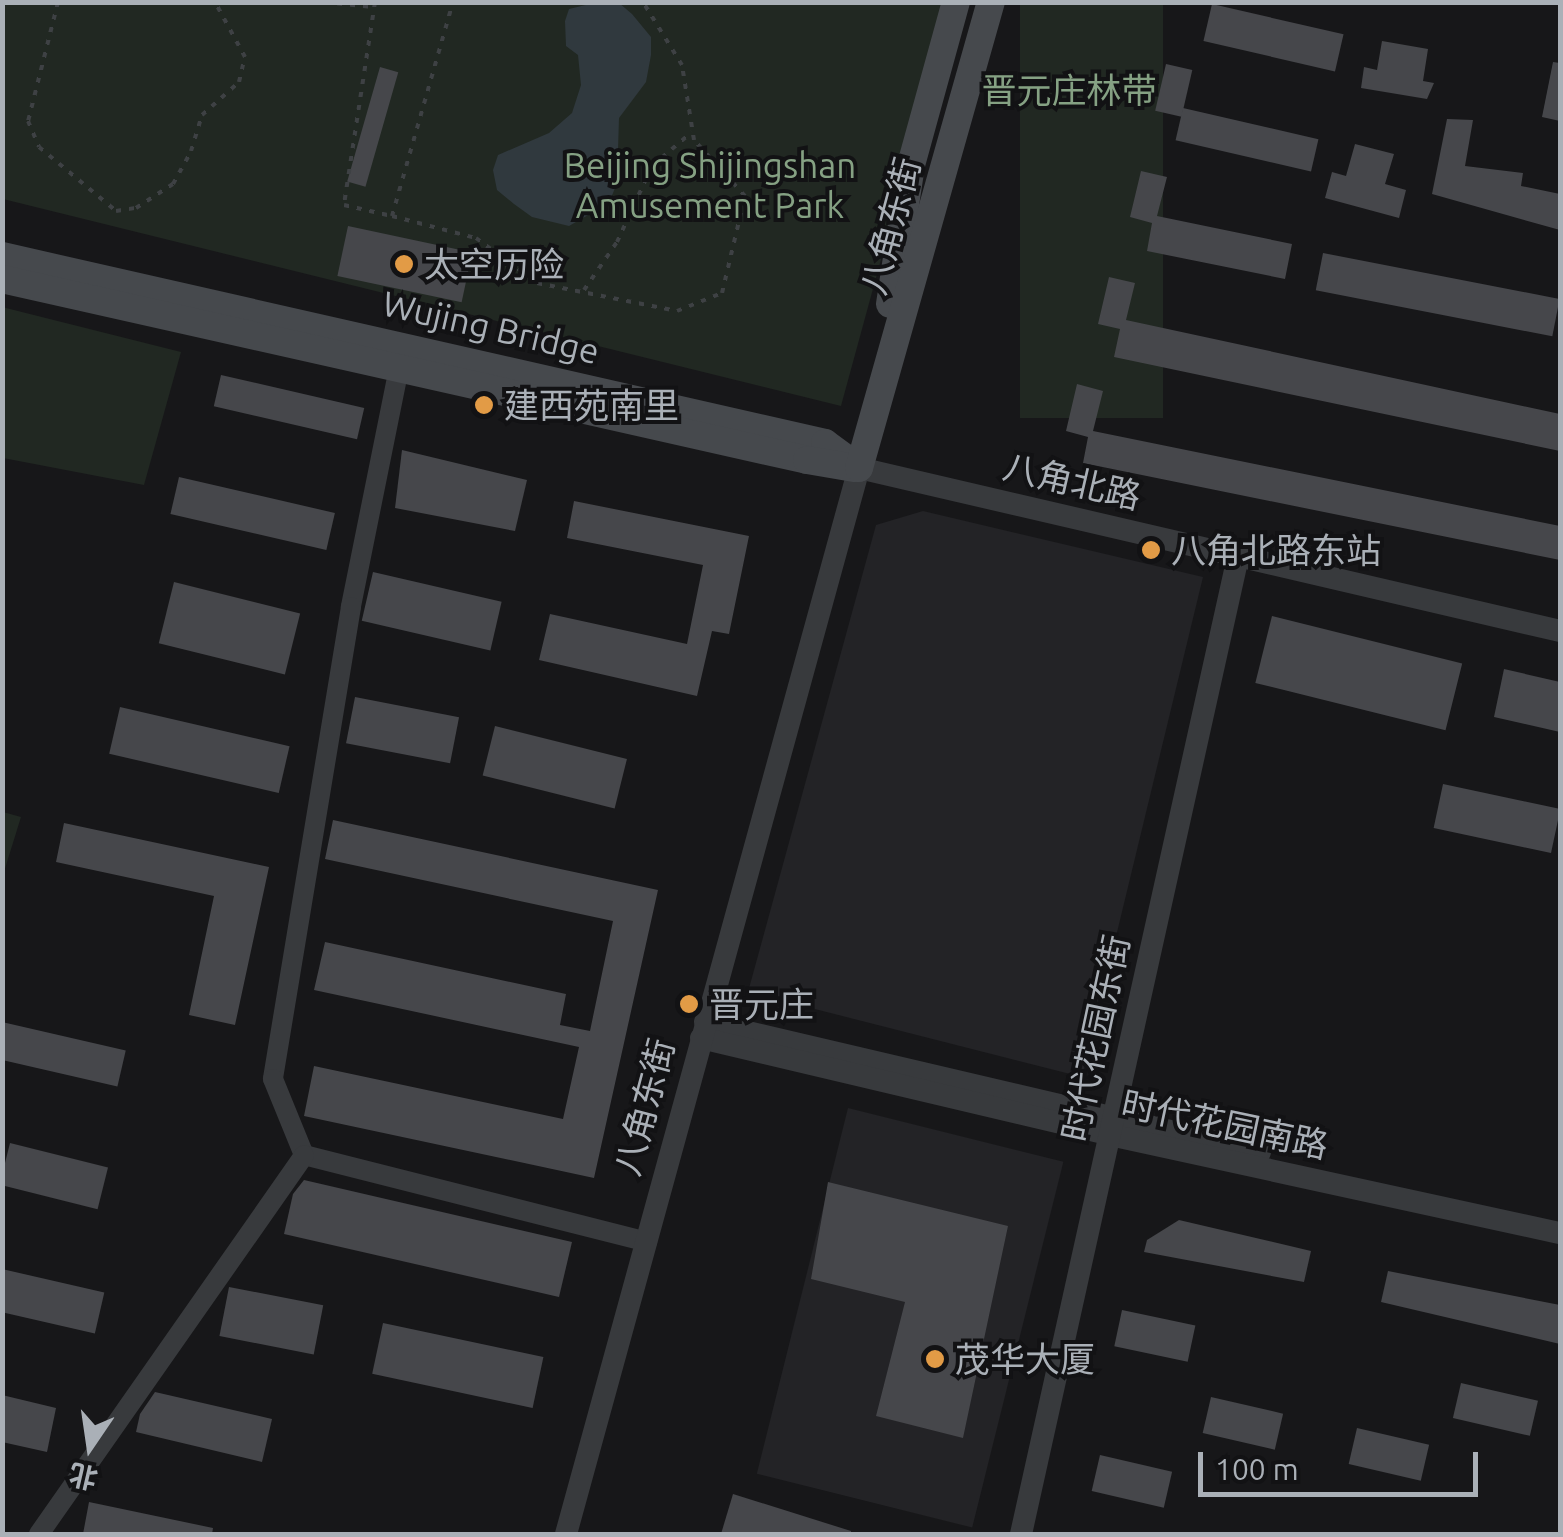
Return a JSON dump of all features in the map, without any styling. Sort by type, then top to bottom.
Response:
[{"type":"main road","points":[[890,304],[911,166],[956,2]]},
{"type":"main road","name":"八角东街","points":[[859,468],[860,413],[973,2]]},
{"type":"main road","name":"八角东街","points":[[859,468],[991,2]]},
{"type":"main road","name":"Wujing Bridge","points":[[2,256],[825,444],[859,468]]},
{"type":"main road","name":"Wujing Bridge","points":[[2,279],[806,460],[859,468]]},
{"type":"street","points":[[304,1155],[274,1080],[350,608],[400,368]]},
{"type":"street","name":"八角北路","points":[[859,468],[1560,631]]},
{"type":"street","name":"八角东街","points":[[566,1534],[859,468]]},
{"type":"street","name":"时代花园东街","points":[[1021,1534],[1238,556]]},
{"type":"street","name":"时代花园南路","points":[[703,1030],[1560,1233]]},
{"type":"street","name":"时代花园南路","points":[[1112,1126],[1560,1222]]},
{"type":"street","points":[[304,1155],[648,1242]]},
{"type":"street","points":[[38,1534],[304,1155]]},
{"type":"path","points":[[58,2],[28,121],[39,147],[116,211],[136,208],[173,184],[191,151],[202,114],[239,82],[245,56],[215,2]]},
{"type":"path","points":[[324,2],[374,5],[344,204],[476,238],[537,282],[677,311],[722,293],[745,196],[694,140],[682,66],[643,2]]},
{"type":"path","points":[[392,216],[453,2]]},
{"type":"path","points":[[582,292],[617,242],[652,166],[692,132]]},
{"type":"shaded area","points":[[619,3],[632,14],[651,37],[651,55],[646,82],[619,118],[617,183],[609,203],[569,226],[532,217],[514,204],[497,190],[493,170],[498,155],[549,133],[572,113],[581,85],[578,55],[566,46],[565,21],[569,9]]},
{"type":"shaded area","points":[[923,511],[1203,577],[1082,1077],[748,992],[876,525]]},
{"type":"shaded area","points":[[848,1108],[1063,1162],[972,1528],[757,1474]]},
{"type":"green space","name":"Beijing Shijingshan Amusement Park","points":[[2,3],[951,3],[841,406],[3,199]]},
{"type":"green space","name":"晋元庄林带","points":[[1020,3],[1163,3],[1163,418],[1020,418]]},
{"type":"green space","points":[[2,307],[181,352],[144,485],[3,458]]},
{"type":"green space","points":[[2,812],[21,817],[3,875]]},
{"type":"building","points":[[1212,4],[1344,34],[1335,71],[1203,41]]},
{"type":"building","points":[[1382,41],[1428,49],[1423,81],[1434,83],[1427,99],[1361,88],[1364,67],[1377,70]]},
{"type":"building","points":[[1553,62],[1560,63],[1560,121],[1542,117]]},
{"type":"building","points":[[1166,64],[1192,70],[1182,117],[1155,111]]},
{"type":"building","points":[[380,67],[398,72],[365,187],[347,181]]},
{"type":"building","points":[[1183,108],[1318,139],[1311,171],[1176,140]]},
{"type":"building","points":[[1447,119],[1473,120],[1465,166],[1523,173],[1521,186],[1560,194],[1560,230],[1432,194]]},
{"type":"building","points":[[1355,144],[1394,154],[1385,184],[1406,190],[1399,218],[1325,198],[1332,172],[1346,176]]},
{"type":"building","points":[[1141,171],[1167,177],[1157,216],[1292,244],[1285,279],[1147,251],[1152,223],[1130,217]]},
{"type":"building","name":"太空历险","points":[[348,226],[472,252],[462,302],[337,276]]},
{"type":"building","points":[[1323,253],[1560,299],[1552,336],[1316,290]]},
{"type":"building","points":[[1109,277],[1135,283],[1126,320],[1560,414],[1560,451],[1114,357],[1120,329],[1098,324]]},
{"type":"building","points":[[221,375],[364,408],[357,439],[214,406]]},
{"type":"building","points":[[1077,384],[1103,391],[1093,431],[1560,526],[1560,560],[1083,463],[1088,437],[1066,431]]},
{"type":"building","points":[[402,450],[527,480],[515,531],[395,508]]},
{"type":"building","points":[[179,477],[335,513],[326,550],[170,514]]},
{"type":"building","points":[[574,501],[749,536],[729,634],[712,631],[697,696],[539,660],[550,614],[687,644],[703,565],[567,538]]},
{"type":"building","points":[[373,572],[502,602],[490,650],[362,621]]},
{"type":"building","points":[[174,582],[300,613],[285,675],[159,643]]},
{"type":"building","points":[[1272,616],[1462,663],[1445,730],[1255,683]]},
{"type":"building","points":[[1504,669],[1560,682],[1560,732],[1494,717]]},
{"type":"building","points":[[355,697],[459,717],[450,763],[346,743]]},
{"type":"building","points":[[120,707],[290,746],[279,793],[109,754]]},
{"type":"building","points":[[495,726],[627,759],[615,808],[483,775]]},
{"type":"building","points":[[1443,784],[1560,809],[1551,853],[1434,828]]},
{"type":"building","points":[[333,820],[658,890],[594,1178],[304,1116],[314,1066],[563,1119],[579,1047],[314,990],[325,942],[566,994],[560,1025],[590,1031],[613,921],[325,859]]},
{"type":"building","points":[[64,823],[269,867],[235,1025],[189,1015],[214,896],[56,862]]},
{"type":"building","points":[[2,1022],[126,1051],[117,1087],[2,1060]]},
{"type":"building","points":[[10,1143],[108,1167],[98,1209],[2,1185]]},
{"type":"building","points":[[304,1180],[572,1242],[559,1297],[284,1234],[293,1194]]},
{"type":"building","name":"茂华大厦","points":[[828,1182],[1008,1226],[963,1438],[876,1416],[905,1302],[811,1279]]},
{"type":"building","points":[[1179,1220],[1311,1251],[1304,1282],[1144,1252],[1147,1240]]},
{"type":"building","points":[[2,1269],[104,1293],[95,1334],[2,1312]]},
{"type":"building","points":[[1388,1271],[1560,1305],[1560,1344],[1381,1302]]},
{"type":"building","points":[[229,1287],[323,1305],[314,1354],[219,1336]]},
{"type":"building","points":[[1122,1310],[1195,1326],[1188,1362],[1114,1346]]},
{"type":"building","points":[[383,1323],[543,1357],[533,1408],[372,1374]]},
{"type":"building","points":[[1461,1383],[1538,1401],[1530,1436],[1453,1418]]},
{"type":"building","points":[[155,1392],[272,1419],[262,1462],[136,1432],[140,1414]]},
{"type":"building","points":[[2,1395],[56,1408],[47,1452],[2,1442]]},
{"type":"building","points":[[1211,1397],[1283,1414],[1275,1450],[1203,1433]]},
{"type":"building","points":[[1357,1428],[1429,1445],[1421,1481],[1349,1464]]},
{"type":"building","points":[[1100,1455],[1172,1472],[1164,1508],[1092,1491]]},
{"type":"building","points":[[733,1494],[851,1531],[851,1534],[721,1534]]},
{"type":"building","points":[[89,1502],[213,1528],[212,1534],[83,1534]]},
{"type":"place","name":"太空历险","points":[[404,264]]},
{"type":"place","name":"建西苑南里","points":[[484,405]]},
{"type":"place","name":"八角北路东站","points":[[1151,550]]},
{"type":"place","name":"晋元庄","points":[[689,1004]]},
{"type":"place","name":"茂华大厦","points":[[935,1359]]}]
